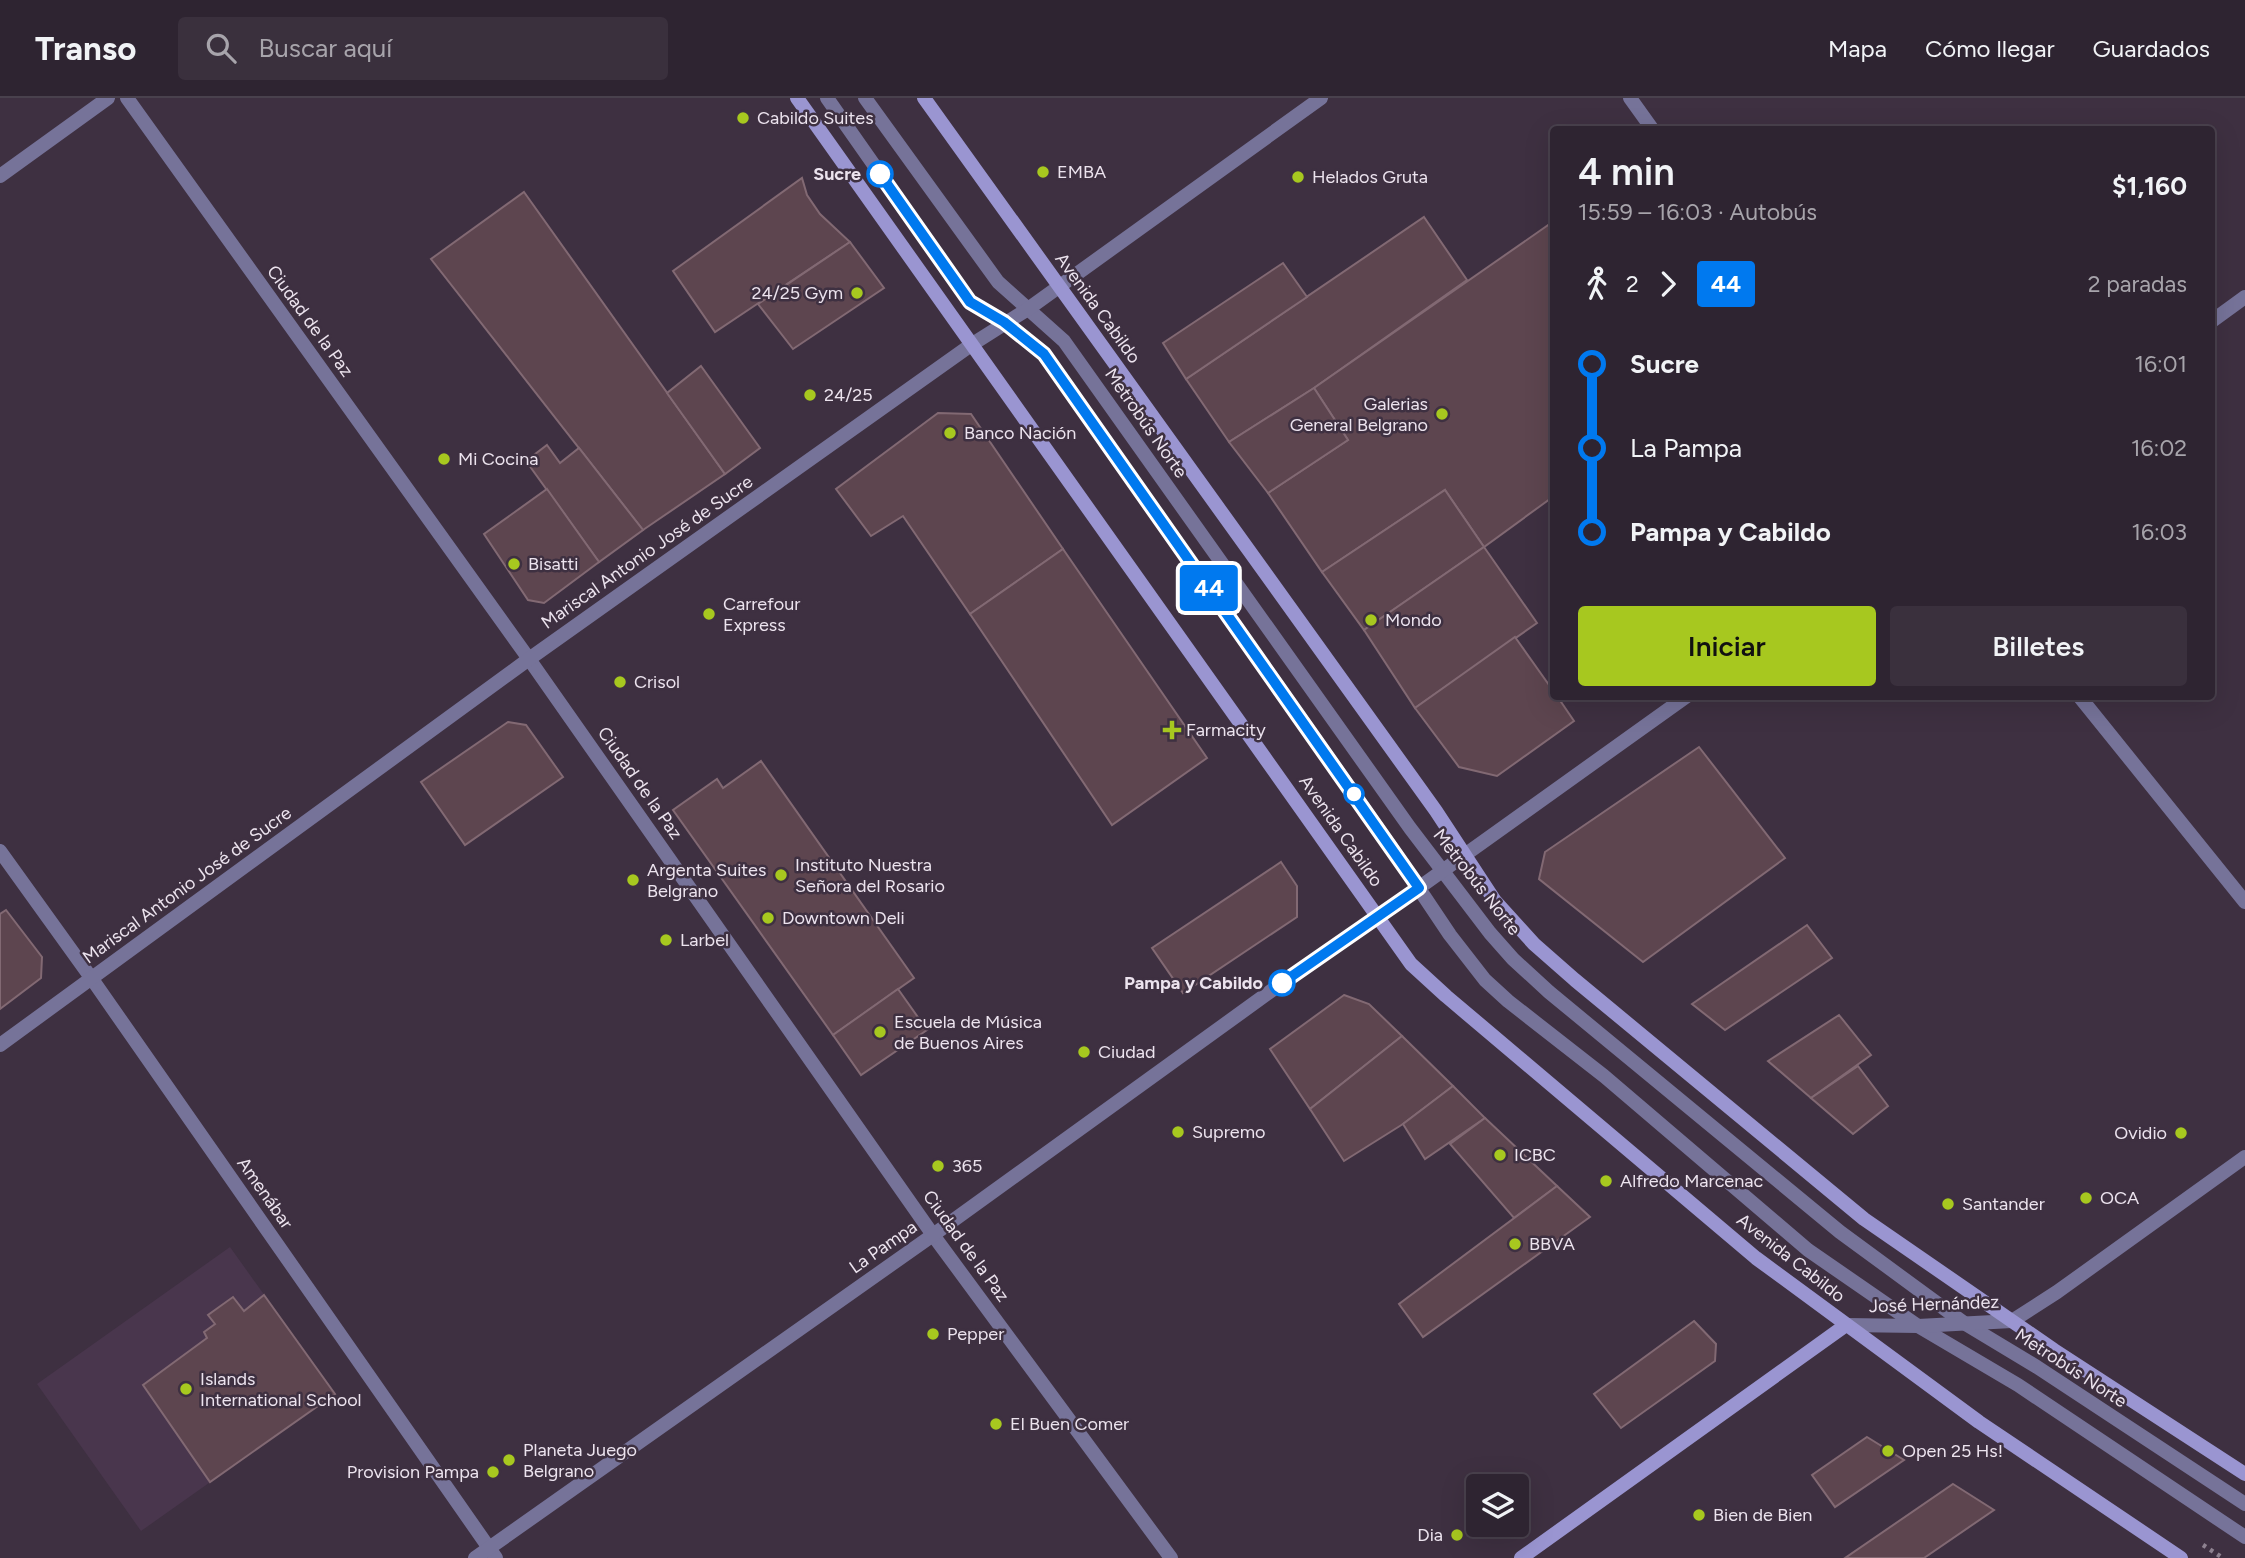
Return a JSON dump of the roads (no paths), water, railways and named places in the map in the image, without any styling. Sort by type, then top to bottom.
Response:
[{"type":"main road","name":"Avenida Cabildo","points":[[797,98],[1411,964],[1756,1258],[1979,1422],[2181,1558]]},
{"type":"main road","name":"Avenida Cabildo","points":[[924,98],[1436,811],[1505,914],[1575,980],[1864,1219],[2012,1321],[2245,1474]]},
{"type":"main road","name":"José Hernández","points":[[1521,1558],[1846,1325]]},
{"type":"street","points":[[0,176],[108,98]]},
{"type":"street","name":"Ciudad de la Paz","points":[[127,98],[529,659],[933,1235],[1171,1558]]},
{"type":"street","points":[[827,98],[970,302],[1004,322],[1044,354],[1450,935],[1485,980],[1604,1076],[1808,1250],[1919,1326],[2018,1385],[2245,1537]]},
{"type":"street","name":"Metrobús Norte","points":[[865,98],[998,282],[1064,341],[1443,871],[1506,951],[1549,992],[1840,1232],[1964,1323],[2037,1367],[2245,1504]]},
{"type":"street","name":"Mariscal Antonio José de Sucre","points":[[0,1045],[529,659],[971,345],[1028,309],[1321,98]]},
{"type":"street","points":[[1630,98],[1650,126]]},
{"type":"street","points":[[2215,319],[2245,297]]},
{"type":"street","name":"La Pampa","points":[[475,1558],[492,1553],[1282,983],[1682,700]]},
{"type":"street","points":[[2082,700],[2245,902]]},
{"type":"street","name":"Amenábar","points":[[0,851],[492,1553]]},
{"type":"street","name":"José Hernández","points":[[1846,1325],[1919,1326],[2012,1321],[2057,1292],[2245,1157]]},
{"type":"place","name":"Cabildo Suites","points":[[743,118]]},
{"type":"place","name":"EMBA","points":[[1043,172]]},
{"type":"place","name":"Sucre","points":[[880,174]]},
{"type":"place","name":"Helados Gruta","points":[[1298,177]]},
{"type":"place","name":"24/25 Gym","points":[[857,293]]},
{"type":"place","name":"24/25","points":[[810,395]]},
{"type":"place","name":"Galerias General Belgrano","points":[[1442,414]]},
{"type":"place","name":"Banco Nación","points":[[950,433]]},
{"type":"place","name":"Mi Cocina","points":[[444,459]]},
{"type":"place","name":"Bisatti","points":[[514,564]]},
{"type":"place","name":"Carrefour Express","points":[[709,614]]},
{"type":"place","name":"Mondo","points":[[1371,620]]},
{"type":"place","name":"Crisol","points":[[620,682]]},
{"type":"place","name":"Farmacity","points":[[1172,730]]},
{"type":"place","name":"Instituto Nuestra Señora del Rosario","points":[[781,875]]},
{"type":"place","name":"Argenta Suites Belgrano","points":[[633,880]]},
{"type":"place","name":"Downtown Deli","points":[[768,918]]},
{"type":"place","name":"Larbel","points":[[666,940]]},
{"type":"place","name":"Pampa y Cabildo","points":[[1282,983]]},
{"type":"place","name":"Escuela de Música de Buenos Aires","points":[[880,1032]]},
{"type":"place","name":"Ciudad","points":[[1084,1052]]},
{"type":"place","name":"Supremo","points":[[1178,1132]]},
{"type":"place","name":"Ovidio","points":[[2181,1133]]},
{"type":"place","name":"ICBC","points":[[1500,1155]]},
{"type":"place","name":"365","points":[[938,1166]]},
{"type":"place","name":"Alfredo Marcenac","points":[[1606,1181]]},
{"type":"place","name":"OCA","points":[[2086,1198]]},
{"type":"place","name":"Santander","points":[[1948,1204]]},
{"type":"place","name":"BBVA","points":[[1515,1244]]},
{"type":"place","name":"Pepper","points":[[933,1334]]},
{"type":"place","name":"Islands International School","points":[[186,1389]]},
{"type":"place","name":"El Buen Comer","points":[[996,1424]]},
{"type":"place","name":"Open 25 Hs!","points":[[1888,1451]]},
{"type":"place","name":"Planeta Juego Belgrano","points":[[509,1460]]},
{"type":"place","name":"Provision Pampa","points":[[493,1472]]},
{"type":"place","name":"Bien de Bien","points":[[1699,1515]]},
{"type":"place","name":"Dia","points":[[1457,1535]]}]
